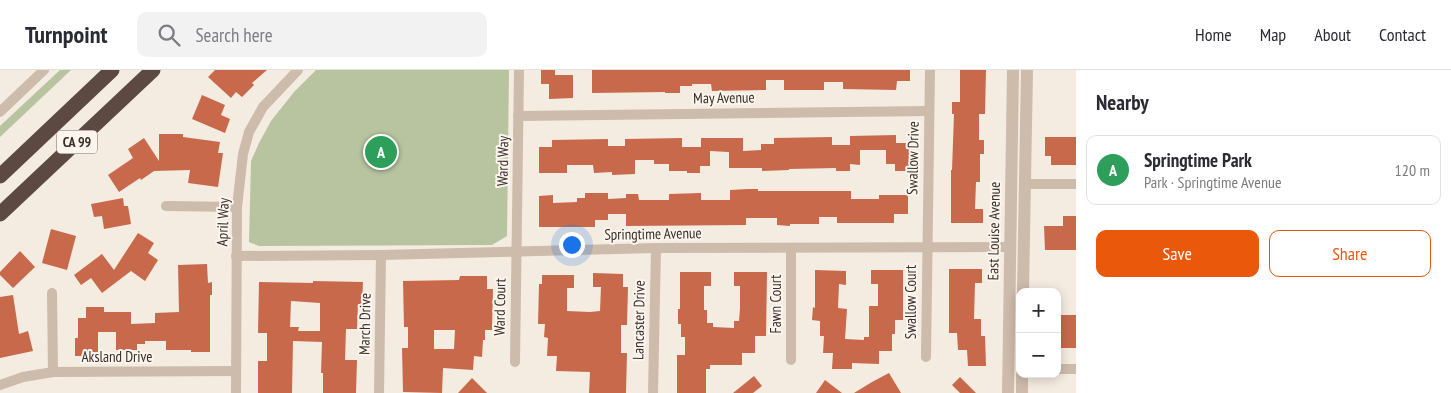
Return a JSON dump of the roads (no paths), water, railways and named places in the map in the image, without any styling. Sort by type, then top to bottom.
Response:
[{"type":"highway","name":"CA 99","points":[[0,176],[112,70]]},
{"type":"highway","name":"CA 99","points":[[0,214],[153,70]]},
{"type":"street","points":[[0,112],[44,70]]},
{"type":"street","name":"April Way","points":[[236,393],[237,207],[243,154],[249,132],[263,107],[298,70]]},
{"type":"street","name":"Ward Way","points":[[516,252],[519,70]]},
{"type":"street","name":"Swallow Drive","points":[[927,247],[930,70]]},
{"type":"street","name":"East Louise Avenue","points":[[1008,393],[1014,369],[1010,247],[1013,70]]},
{"type":"street","name":"East Louise Avenue","points":[[1023,288],[1027,70]]},
{"type":"street","name":"May Avenue","points":[[518,116],[929,111]]},
{"type":"street","points":[[1026,184],[1076,184]]},
{"type":"street","points":[[166,206],[237,207]]},
{"type":"street","name":"Swallow Court","points":[[926,357],[927,247]]},
{"type":"street","name":"Springtime Avenue","points":[[236,256],[381,255],[656,248],[1010,247]]},
{"type":"street","name":"Lancaster Drive","points":[[653,393],[656,248]]},
{"type":"street","name":"Fawn Court","points":[[790,360],[791,248]]},
{"type":"street","name":"Ward Court","points":[[515,362],[516,252]]},
{"type":"street","name":"March Drive","points":[[379,393],[381,255]]},
{"type":"street","points":[[52,293],[53,372]]},
{"type":"street","points":[[1061,369],[1076,369]]},
{"type":"street","name":"Aksland Drive","points":[[0,385],[23,377],[53,372],[236,371]]},
{"type":"street","points":[[1022,378],[1022,393]]},
{"type":"place","name":"Springtime Park","points":[[381,152]]}]
